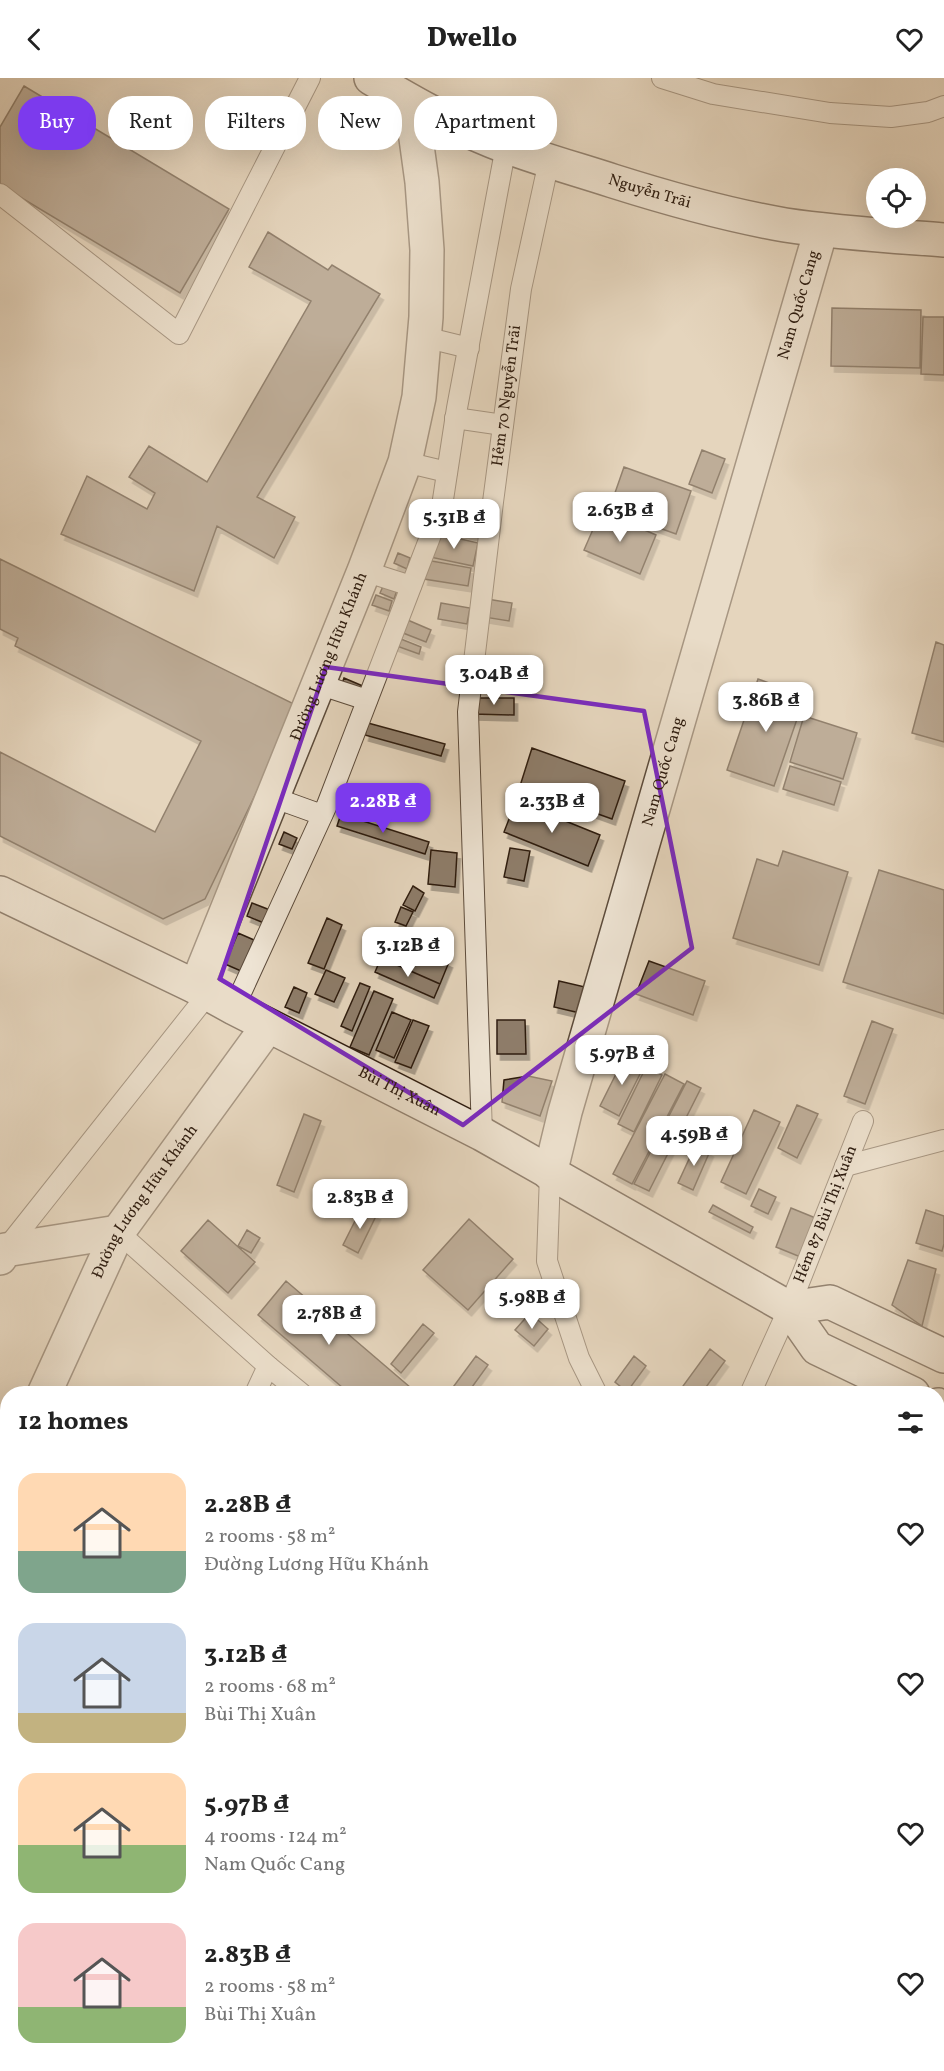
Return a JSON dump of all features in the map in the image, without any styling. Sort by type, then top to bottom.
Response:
[{"type":"street","name":"Nguyễn Trãi","points":[[371,78],[401,90]]},
{"type":"street","name":"Đường Lương Hữu Khánh","points":[[212,996],[272,797],[364,572],[405,462],[418,397],[424,337],[427,250],[422,182],[401,90]]},
{"type":"street","name":"Nguyễn Trãi","points":[[517,150],[720,212],[821,230],[944,240]]},
{"type":"street","name":"Nam Quốc Cang","points":[[550,1174],[565,1112],[821,230]]},
{"type":"street","name":"Bùi Thị Xuân","points":[[0,893],[212,996],[482,1134],[789,1308],[817,1348],[896,1386]]},
{"type":"street","name":"Đường Lương Hữu Khánh","points":[[48,1386],[118,1232],[268,1026]]},
{"type":"street","points":[[3,1254],[118,1232]]},
{"type":"street","points":[[789,1308],[830,1302],[944,1356]]},
{"type":"lane","points":[[0,194],[179,334],[310,78]]},
{"type":"lane","points":[[662,78],[715,86],[840,114],[891,117],[928,112],[944,106]]},
{"type":"lane","points":[[3,1254],[212,996],[322,815],[442,506],[455,418],[505,150]]},
{"type":"lane","name":"Hẻm 70 Nguyễn Trãi","points":[[482,1134],[468,712],[521,289],[549,161]]},
{"type":"lane","points":[[424,337],[468,348]]},
{"type":"lane","points":[[455,418],[503,425]]},
{"type":"lane","points":[[405,462],[447,472]]},
{"type":"lane","points":[[364,572],[411,586]]},
{"type":"lane","points":[[318,684],[367,700]]},
{"type":"lane","points":[[272,797],[322,815]]},
{"type":"lane","name":"Hẻm 87 Bùi Thị Xuân","points":[[754,1386],[789,1308],[863,1121]]},
{"type":"lane","points":[[845,1166],[944,1140]]},
{"type":"lane","points":[[550,1174],[547,1261],[579,1358],[593,1386]]},
{"type":"lane","points":[[118,1232],[292,1386]]},
{"type":"lane","points":[[259,1386],[268,1366]]},
{"type":"highlighted area","points":[[326,667],[644,711],[692,948],[463,1125],[220,979]]},
{"type":"building","points":[[24,86],[41,96],[18,96]]},
{"type":"building","points":[[18,96],[18,150],[96,150],[96,129],[108,136],[108,150],[131,150],[229,209],[180,293],[0,185],[0,127]]},
{"type":"building","points":[[268,232],[328,270],[332,265],[380,294],[257,497],[295,517],[274,558],[217,526],[194,591],[61,534],[87,476],[147,509],[155,493],[129,477],[149,446],[207,482],[311,301],[249,267]]},
{"type":"building","points":[[832,308],[921,310],[920,368],[831,366]]},
{"type":"building","points":[[923,317],[944,317],[944,375],[921,374]]},
{"type":"building","points":[[702,450],[725,459],[712,493],[689,484]]},
{"type":"building","points":[[624,467],[691,491],[676,534],[609,510]]},
{"type":"building","points":[[447,504],[481,511],[475,535],[441,527]]},
{"type":"building","points":[[601,511],[656,535],[640,574],[584,550]]},
{"type":"building","points":[[435,533],[478,543],[473,566],[430,557]]},
{"type":"building","points":[[398,553],[410,558],[407,569],[394,563]]},
{"type":"building","points":[[0,559],[298,706],[205,899],[163,919],[0,836],[0,752],[155,832],[201,741],[15,646],[18,638],[0,629]]},
{"type":"building","points":[[426,560],[471,568],[468,586],[424,579]]},
{"type":"building","points":[[384,584],[397,590],[394,599],[380,593]]},
{"type":"building","points":[[376,595],[392,601],[389,611],[372,605]]},
{"type":"building","points":[[487,599],[512,603],[509,621],[484,617]]},
{"type":"building","points":[[441,603],[470,608],[467,624],[438,619]]},
{"type":"building","points":[[403,618],[431,630],[426,642],[398,631]]},
{"type":"building","points":[[396,637],[421,647],[419,654],[394,645]]},
{"type":"building","points":[[936,642],[944,645],[944,742],[912,733]]},
{"type":"building","points":[[344,678],[365,687],[359,700],[339,692]]},
{"type":"building","points":[[758,679],[805,696],[774,786],[727,770]]},
{"type":"building","points":[[473,698],[514,698],[514,715],[473,714]]},
{"type":"building","points":[[804,716],[857,733],[843,779],[790,762]]},
{"type":"building","points":[[368,723],[445,744],[441,756],[365,735]]},
{"type":"building","points":[[532,748],[625,781],[612,819],[520,786]]},
{"type":"building","points":[[790,766],[841,782],[834,805],[783,789]]},
{"type":"building","points":[[516,801],[600,835],[588,866],[504,832]]},
{"type":"building","points":[[341,814],[429,842],[425,854],[337,826]]},
{"type":"building","points":[[284,832],[297,838],[292,849],[279,844]]},
{"type":"building","points":[[510,848],[530,851],[524,881],[504,877]]},
{"type":"building","points":[[431,850],[457,853],[455,887],[428,884]]},
{"type":"building","points":[[783,851],[848,872],[819,965],[733,938],[757,859],[778,866]]},
{"type":"building","points":[[879,870],[944,890],[944,1014],[843,982]]},
{"type":"building","points":[[413,886],[424,893],[415,911],[403,905]]},
{"type":"building","points":[[252,903],[270,910],[264,923],[247,916]]},
{"type":"building","points":[[401,907],[413,912],[406,926],[395,922]]},
{"type":"building","points":[[327,918],[342,925],[324,969],[308,963]]},
{"type":"building","points":[[238,933],[254,940],[241,971],[225,964]]},
{"type":"building","points":[[390,937],[449,962],[440,984],[381,958]]},
{"type":"building","points":[[381,958],[440,984],[434,998],[375,972]]},
{"type":"building","points":[[649,961],[705,981],[693,1015],[636,994]]},
{"type":"building","points":[[326,970],[345,978],[334,1002],[315,994]]},
{"type":"building","points":[[559,981],[585,987],[580,1013],[554,1007]]},
{"type":"building","points":[[360,983],[370,987],[352,1031],[341,1026]]},
{"type":"building","points":[[294,987],[307,993],[299,1013],[285,1007]]},
{"type":"building","points":[[374,991],[393,999],[369,1055],[350,1047]]},
{"type":"building","points":[[392,1012],[411,1020],[394,1058],[376,1050]]},
{"type":"building","points":[[413,1020],[429,1026],[411,1068],[395,1062]]},
{"type":"building","points":[[497,1020],[525,1020],[526,1054],[497,1054]]},
{"type":"building","points":[[872,1021],[893,1029],[865,1104],[844,1096]]},
{"type":"building","points":[[625,1056],[644,1066],[619,1116],[600,1106]]},
{"type":"building","points":[[646,1067],[662,1075],[634,1132],[618,1124]]},
{"type":"building","points":[[665,1074],[684,1084],[632,1184],[613,1174]]},
{"type":"building","points":[[528,1076],[552,1081],[540,1116],[502,1102],[504,1080]]},
{"type":"building","points":[[687,1081],[701,1088],[649,1191],[634,1184]]},
{"type":"building","points":[[797,1105],[818,1114],[797,1158],[778,1148]]},
{"type":"building","points":[[754,1110],[780,1122],[746,1194],[721,1182]]},
{"type":"building","points":[[304,1114],[321,1121],[294,1192],[277,1185]]},
{"type":"building","points":[[696,1144],[710,1151],[693,1190],[678,1183]]},
{"type":"building","points":[[759,1189],[776,1197],[768,1214],[751,1206]]},
{"type":"building","points":[[713,1205],[753,1227],[750,1233],[709,1212]]},
{"type":"building","points":[[362,1207],[377,1214],[358,1253],[343,1245]]},
{"type":"building","points":[[791,1208],[818,1219],[803,1258],[776,1247]]},
{"type":"building","points":[[926,1210],[944,1216],[942,1251],[916,1243]]},
{"type":"building","points":[[469,1219],[513,1259],[468,1310],[423,1270]]},
{"type":"building","points":[[208,1220],[255,1262],[228,1293],[181,1251]]},
{"type":"building","points":[[247,1230],[260,1238],[251,1253],[238,1246]]},
{"type":"building","points":[[908,1260],[936,1269],[922,1326],[892,1305]]},
{"type":"building","points":[[286,1281],[409,1386],[341,1386],[258,1315]]},
{"type":"building","points":[[530,1313],[548,1329],[534,1346],[515,1330]]},
{"type":"building","points":[[423,1324],[434,1333],[401,1373],[391,1364]]},
{"type":"building","points":[[710,1349],[725,1361],[707,1386],[683,1386]]},
{"type":"building","points":[[476,1356],[488,1365],[473,1386],[454,1386]]},
{"type":"building","points":[[634,1356],[646,1366],[631,1386],[620,1386],[615,1382]]}]
